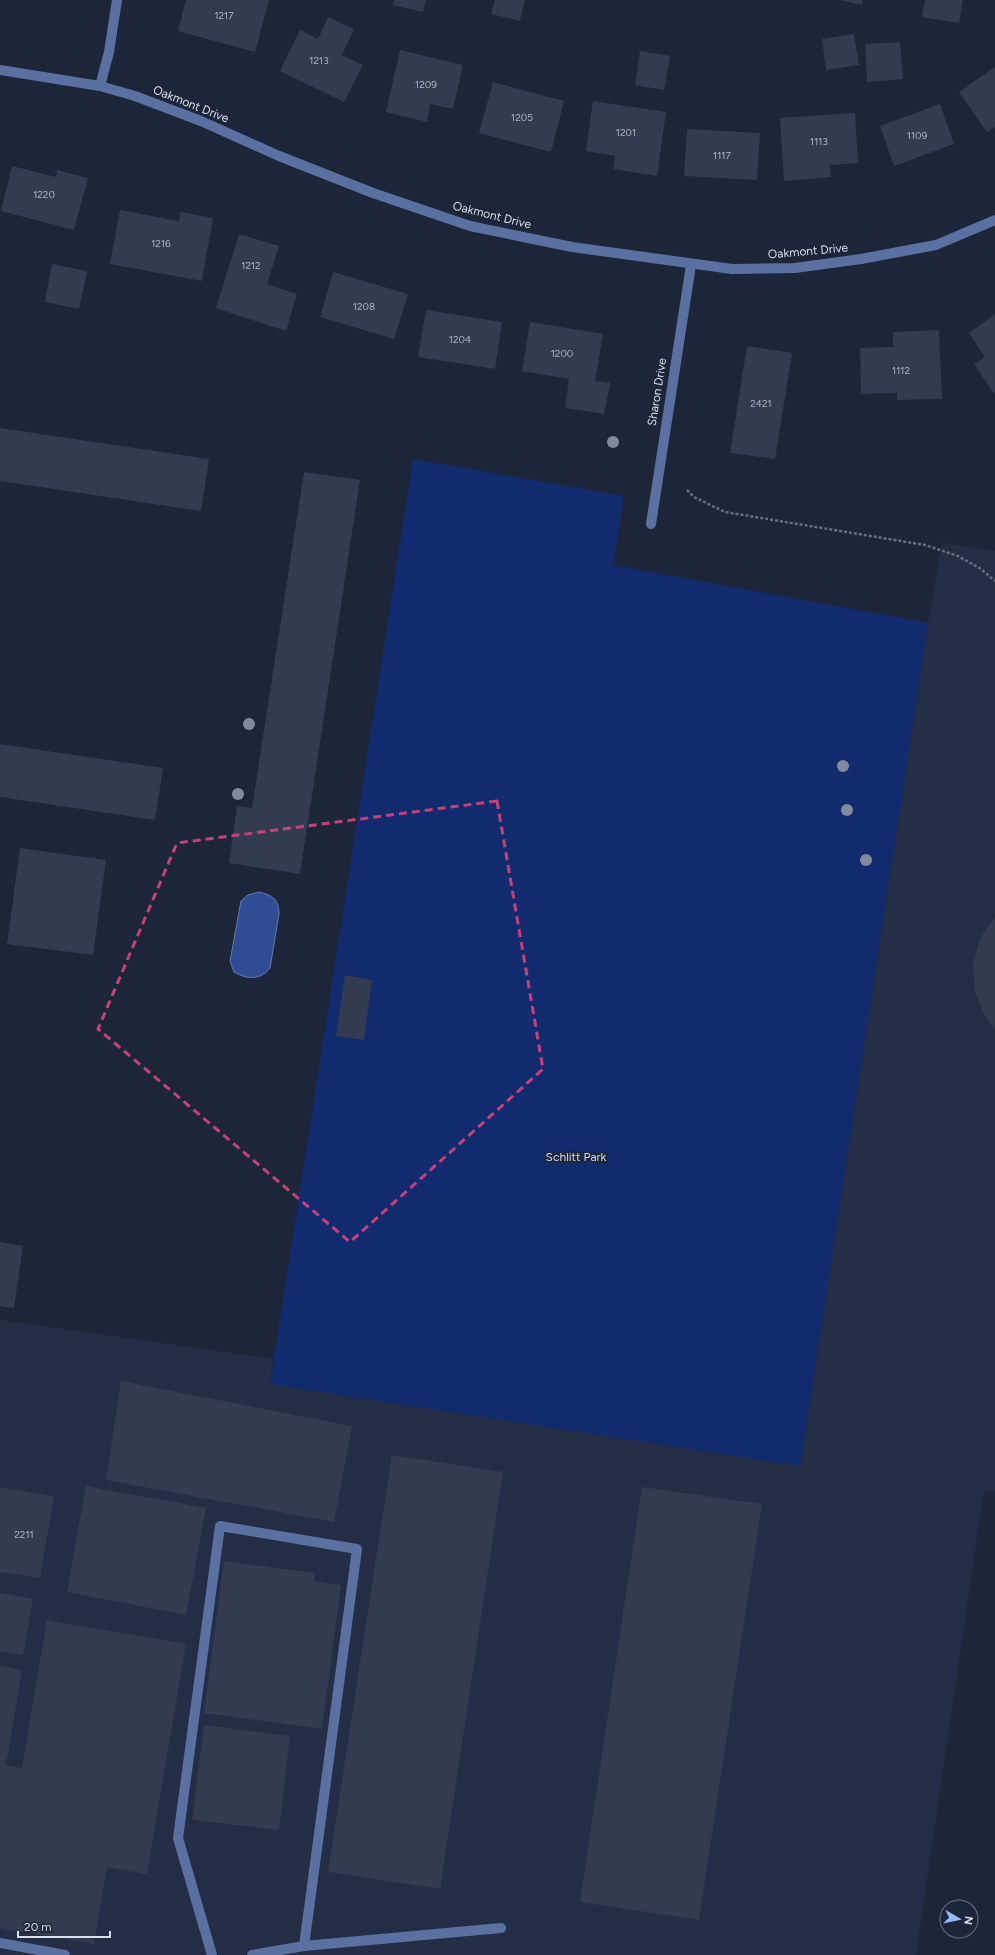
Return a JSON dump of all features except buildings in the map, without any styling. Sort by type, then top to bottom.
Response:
[{"type":"street","points":[[100,86],[109,52],[117,0]]},
{"type":"street","name":"Oakmont Drive","points":[[0,70],[100,86],[135,96],[201,121],[279,156],[373,193],[470,226],[572,247],[691,265],[732,269],[795,268],[861,260],[936,245],[995,220]]},
{"type":"street","name":"Sharon Drive","points":[[650,524],[691,265]]},
{"type":"street","points":[[212,1955],[178,1838],[220,1526],[357,1549],[304,1946]]},
{"type":"street","points":[[252,1955],[304,1946],[501,1928]]},
{"type":"street","points":[[0,1943],[66,1955]]},
{"type":"path","points":[[687,490],[694,497],[725,512],[925,545],[958,556],[981,569],[995,581]]},
{"type":"highlighted area","points":[[497,801],[543,1069],[350,1242],[98,1029],[177,843]]},
{"type":"shaded area","points":[[942,543],[995,551],[995,1491],[984,1490],[916,1955],[0,1955],[0,1320],[273,1359],[270,1384],[800,1466],[928,623]]},
{"type":"shaded area","points":[[259,892],[274,899],[278,905],[279,914],[270,968],[262,975],[253,978],[234,972],[230,961],[241,901],[248,895]]},
{"type":"green space","name":"Schlitt Park","points":[[413,459],[624,496],[613,565],[928,623],[800,1466],[270,1384]]}]
